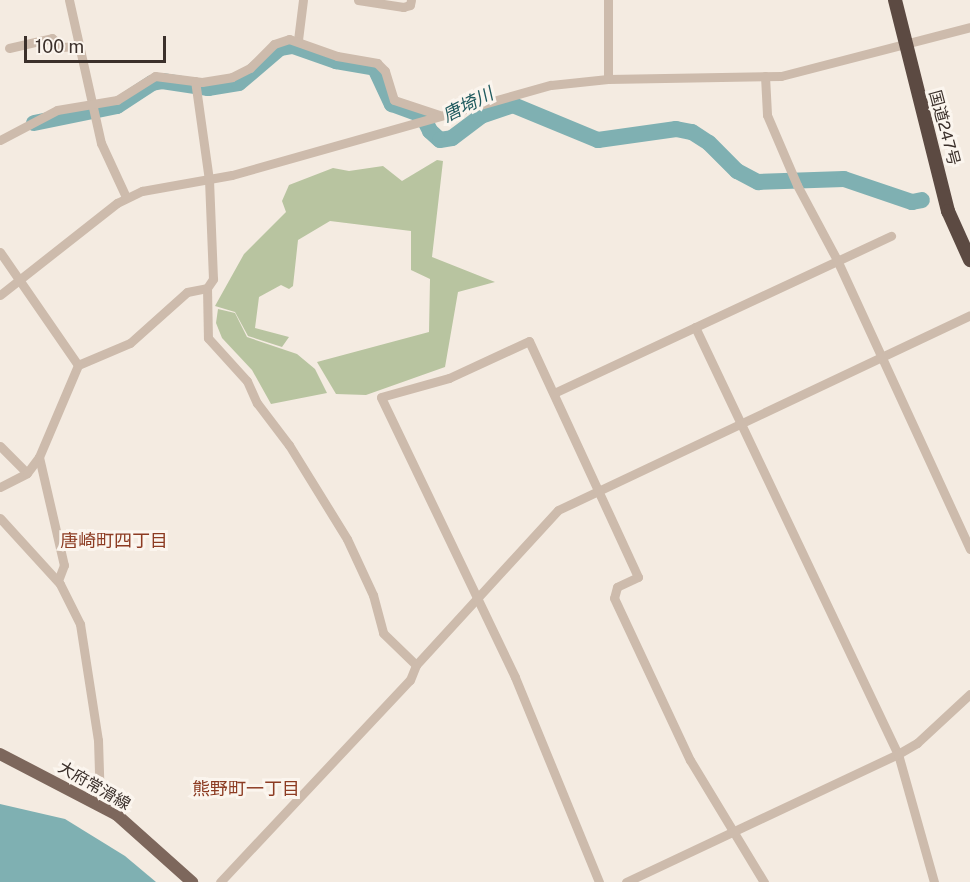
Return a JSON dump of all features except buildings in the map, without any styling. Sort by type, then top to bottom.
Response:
[{"type":"highway","name":"国道247号","points":[[895,0],[948,212],[970,260]]},
{"type":"main road","name":"大府常滑線","points":[[0,754],[117,815],[192,882]]},
{"type":"street","points":[[69,0],[77,46],[100,144],[126,198]]},
{"type":"street","points":[[298,40],[303,0]]},
{"type":"street","points":[[358,0],[404,7],[410,5],[411,0]]},
{"type":"street","points":[[608,0],[608,79]]},
{"type":"street","points":[[0,295],[126,198],[159,187],[209,180],[550,84],[608,79],[765,76],[905,47],[970,27]]},
{"type":"street","points":[[9,48],[52,38],[62,47],[77,46]]},
{"type":"street","points":[[0,140],[57,110],[91,108],[117,100],[155,76],[195,81],[242,74],[274,44],[298,40],[337,57],[377,63],[385,71],[394,99],[439,115]]},
{"type":"street","points":[[765,76],[767,115],[795,180],[837,260],[970,549]]},
{"type":"street","points":[[195,81],[209,180],[213,279],[207,288],[208,338],[248,381],[257,402],[289,445],[347,539],[373,595],[383,633],[416,665]]},
{"type":"street","points":[[554,393],[891,236]]},
{"type":"street","points":[[0,252],[78,365]]},
{"type":"street","points":[[0,487],[27,473],[39,457],[78,365],[130,343],[187,292],[207,288]]},
{"type":"street","points":[[220,882],[410,680],[416,665],[558,510],[970,315]]},
{"type":"street","points":[[695,327],[898,754],[934,882]]},
{"type":"street","points":[[599,882],[515,677],[476,600],[381,397],[449,378],[529,341],[638,577],[617,587],[614,598],[690,760],[764,882]]},
{"type":"street","points":[[0,446],[27,473]]},
{"type":"street","points":[[39,457],[64,565],[58,581]]},
{"type":"street","points":[[0,518],[58,581],[80,624],[88,657],[98,740],[100,805]]},
{"type":"street","points":[[626,882],[898,754],[917,743],[970,694]]},
{"type":"green space","points":[[437,160],[443,161],[432,257],[495,282],[458,292],[445,367],[366,395],[336,394],[317,362],[429,332],[430,279],[411,270],[411,231],[330,221],[298,240],[293,286],[289,289],[281,285],[259,297],[255,328],[289,337],[282,347],[248,336],[235,312],[215,306],[244,254],[286,212],[282,201],[289,185],[333,168],[349,171],[383,166],[402,181]]},
{"type":"green space","points":[[218,309],[235,313],[247,337],[297,354],[315,369],[327,393],[271,404],[252,370],[222,338],[216,323]]},
{"type":"water","points":[[0,804],[65,819],[125,856],[156,882],[0,882]]},
{"type":"waterway","name":"唐埼川","points":[[34,123],[117,106],[152,83],[162,81],[208,88],[239,83],[280,48],[293,46],[336,61],[375,68],[392,104],[422,115],[430,131],[440,140],[452,138],[481,116],[513,105],[598,140],[676,129],[692,132],[709,143],[737,171],[758,182],[844,179],[912,202],[922,200]]},
{"type":"district","name":"唐崎町四丁目","points":[[114,541]]},
{"type":"district","name":"熊野町一丁目","points":[[246,789]]}]
